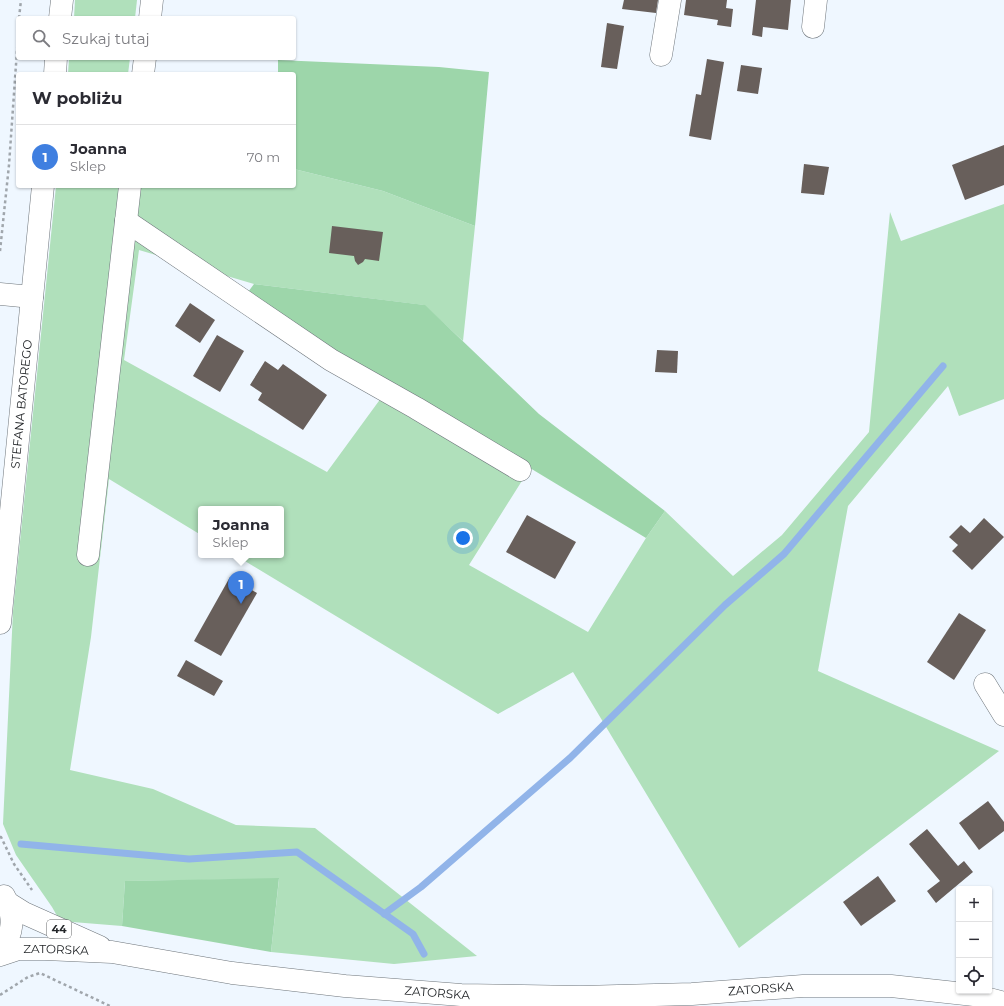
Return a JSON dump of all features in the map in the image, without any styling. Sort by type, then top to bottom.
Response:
[{"type":"main road","points":[[60,16],[62,0]]},
{"type":"main road","points":[[150,16],[152,0]]},
{"type":"main road","points":[[661,55],[670,0]]},
{"type":"main road","points":[[813,28],[816,0]]},
{"type":"main road","points":[[54,72],[56,60]]},
{"type":"main road","points":[[143,72],[145,60]]},
{"type":"main road","name":"STEFANA BATOREGO","points":[[0,623],[43,188]]},
{"type":"main road","points":[[88,554],[130,188]]},
{"type":"main road","points":[[126,221],[331,360],[416,408],[520,470]]},
{"type":"main road","points":[[0,294],[32,297]]},
{"type":"main road","points":[[985,684],[1004,715]]},
{"type":"main road","name":"ZATORSKA","points":[[4,897],[24,913],[112,952]]},
{"type":"main road","name":"44","points":[[0,954],[7,944],[11,930],[12,916],[4,897]]},
{"type":"main road","name":"ZATORSKA","points":[[0,954],[25,949],[112,952],[232,973],[344,986],[461,995],[581,997],[692,994],[803,986],[891,986],[974,995],[1004,1003]]},
{"type":"path","points":[[19,16],[21,0]]},
{"type":"path","points":[[0,251],[9,165],[16,60]]},
{"type":"path","points":[[0,995],[28,978],[40,973],[110,1006]]},
{"type":"green space","points":[[75,0],[137,0],[135,16],[74,16]]},
{"type":"green space","points":[[69,60],[130,60],[128,72],[68,72]]},
{"type":"green space","points":[[278,60],[439,67],[489,72],[475,226],[383,191],[296,169],[296,72],[278,72]]},
{"type":"green space","points":[[296,169],[383,191],[475,226],[463,341],[424,305],[254,284],[139,250],[124,360],[327,472],[384,394],[530,468],[469,565],[588,632],[646,538],[665,511],[733,576],[782,535],[869,432],[890,212],[901,241],[1004,204],[1004,399],[959,416],[948,386],[848,506],[818,671],[999,751],[739,948],[573,672],[498,714],[240,558],[284,558],[284,506],[198,506],[198,533],[109,479],[91,637],[70,770],[153,789],[236,825],[315,828],[477,956],[394,964],[271,952],[279,879],[125,881],[122,926],[60,921],[16,855],[3,824],[13,611],[56,188],[296,188]]},
{"type":"green space","points":[[254,284],[425,305],[539,414],[665,511],[646,538],[245,296]]},
{"type":"green space","points":[[279,878],[271,952],[122,926],[125,881]]},
{"type":"building","points":[[624,0],[658,0],[656,13],[622,9]]},
{"type":"building","points":[[686,0],[727,0],[726,8],[733,9],[731,27],[717,25],[718,20],[684,15]]},
{"type":"building","points":[[756,0],[791,0],[788,30],[763,27],[762,37],[752,35]]},
{"type":"building","points":[[607,23],[624,26],[617,69],[601,67]]},
{"type":"building","points":[[707,59],[724,62],[711,140],[689,136],[696,94],[701,95]]},
{"type":"building","points":[[741,65],[762,68],[758,94],[737,91]]},
{"type":"building","points":[[1004,145],[1004,185],[965,200],[952,165]]},
{"type":"building","points":[[804,164],[829,167],[824,195],[801,193]]},
{"type":"building","points":[[332,226],[383,232],[379,261],[365,259],[358,265],[354,256],[329,253]]},
{"type":"building","points":[[190,303],[215,320],[200,343],[175,326]]},
{"type":"building","points":[[217,335],[244,351],[220,392],[193,376]]},
{"type":"building","points":[[657,350],[678,351],[677,373],[655,372]]},
{"type":"building","points":[[265,361],[278,370],[283,364],[327,395],[303,430],[258,400],[262,393],[250,385]]},
{"type":"building","points":[[527,515],[576,542],[555,579],[506,552]]},
{"type":"building","points":[[984,518],[1004,537],[972,570],[952,551],[958,545],[949,537],[961,525],[970,533]]},
{"type":"building","points":[[230,577],[257,593],[221,656],[194,641]]},
{"type":"building","points":[[959,613],[986,630],[954,680],[927,662]]},
{"type":"building","points":[[186,660],[223,681],[214,696],[177,676]]},
{"type":"building","points":[[988,801],[1004,822],[1004,831],[979,850],[959,823]]},
{"type":"building","points":[[927,829],[958,866],[964,861],[973,872],[936,903],[927,891],[940,881],[909,844]]},
{"type":"building","points":[[878,876],[896,901],[861,926],[843,902]]},
{"type":"waterway","points":[[384,914],[421,887],[570,758],[725,605],[784,554],[943,366]]},
{"type":"waterway","points":[[21,844],[189,859],[297,852],[413,934],[424,954]]},
{"type":"place","name":"Joanna","points":[[241,604]]}]
